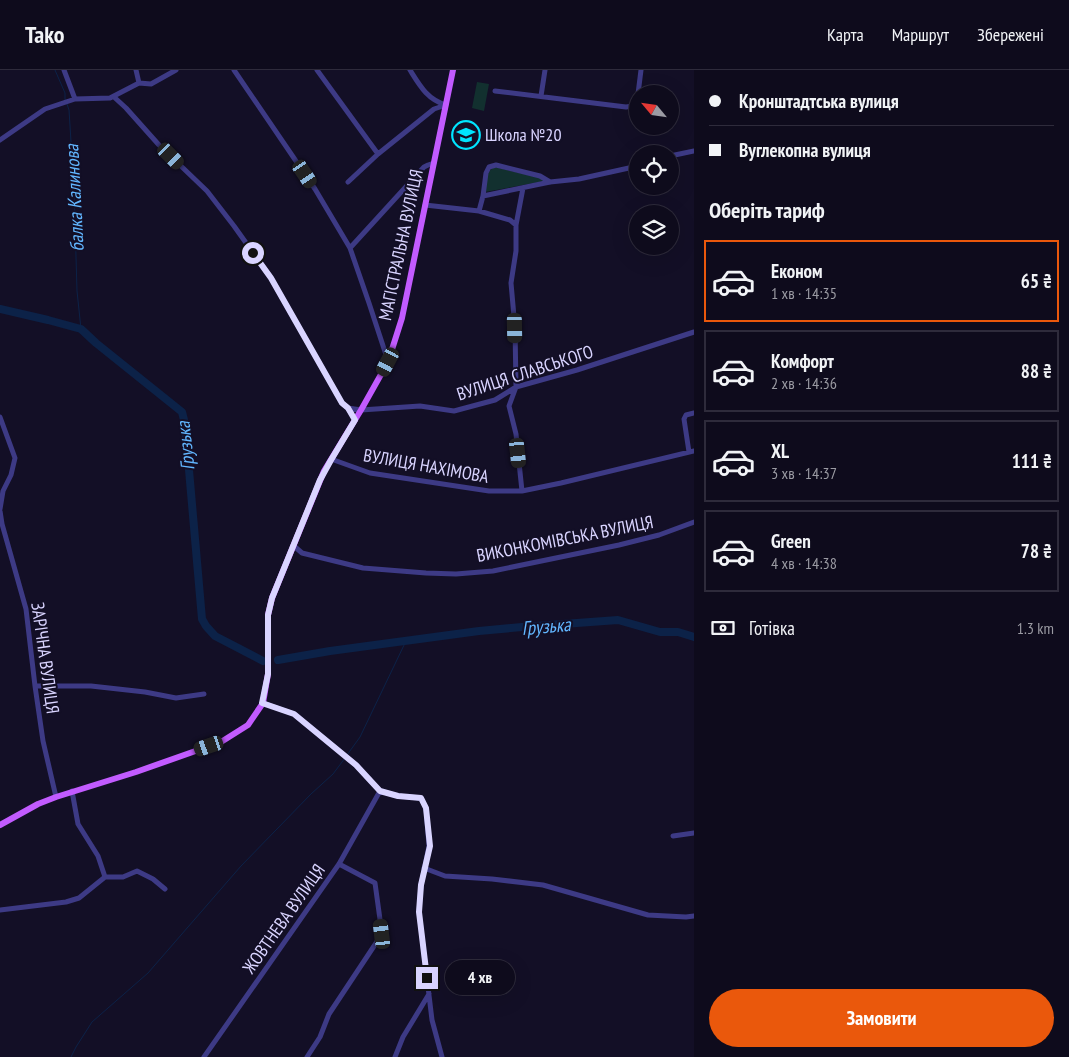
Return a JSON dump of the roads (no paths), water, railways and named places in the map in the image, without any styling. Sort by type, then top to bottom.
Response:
[{"type":"main road","name":"МАГІСТРАЛЬНА ВУЛИЦЯ","points":[[0,825],[38,804],[56,797],[136,772],[221,742],[248,725],[262,703],[268,674],[268,615],[272,598],[320,480],[388,362],[402,318],[453,70]]},
{"type":"street","points":[[64,70],[75,100]]},
{"type":"street","points":[[136,70],[139,83]]},
{"type":"street","points":[[0,140],[45,109],[55,105],[75,100],[112,98],[139,83],[150,84],[176,70]]},
{"type":"street","points":[[234,70],[315,189],[350,248],[388,362]]},
{"type":"street","points":[[317,70],[378,154]]},
{"type":"street","points":[[410,70],[422,89],[429,96],[446,105]]},
{"type":"street","points":[[541,96],[545,70]]},
{"type":"street","points":[[639,85],[641,70]]},
{"type":"street","points":[[495,91],[629,107]]},
{"type":"street","points":[[112,98],[126,108],[159,145],[207,192],[234,226],[271,278],[342,403],[348,408],[355,420]]},
{"type":"street","points":[[348,182],[378,154],[434,109],[446,105]]},
{"type":"street","points":[[679,154],[694,151]]},
{"type":"street","points":[[350,248],[424,167],[434,163]]},
{"type":"street","points":[[479,211],[486,173],[489,167],[496,164],[540,176],[550,182]]},
{"type":"street","points":[[483,196],[629,168]]},
{"type":"street","points":[[522,491],[516,434],[509,406],[516,387],[515,328],[511,283],[516,252],[516,225],[523,188]]},
{"type":"street","points":[[425,205],[479,211],[510,220],[516,225]]},
{"type":"street","name":"ВУЛИЦЯ СЛАВСЬКОГО","points":[[348,408],[361,410],[420,406],[454,411],[495,400],[516,387],[577,370],[694,332]]},
{"type":"street","points":[[692,451],[684,419],[686,415],[694,413]]},
{"type":"street","points":[[0,417],[15,458],[11,475],[3,491],[0,510]]},
{"type":"street","name":"ВУЛИЦЯ НАХІМОВА","points":[[331,460],[370,473],[489,491],[522,491],[692,451]]},
{"type":"street","name":"ЗАРІЧНА ВУЛИЦЯ","points":[[0,510],[1,524],[26,609],[35,686],[56,797]]},
{"type":"street","name":"ВИКОНКОМІВСЬКА ВУЛИЦЯ","points":[[294,546],[302,553],[363,568],[456,574],[493,571],[619,545],[659,535],[694,522]]},
{"type":"street","points":[[35,686],[91,686],[176,698],[204,694]]},
{"type":"street","points":[[262,703],[294,714],[356,765],[380,791],[398,796],[421,798],[426,808],[430,846],[421,885],[419,912],[432,1020],[442,1057]]},
{"type":"street","points":[[72,791],[78,824],[98,856],[105,877]]},
{"type":"street","name":"ЖОВТНЕВА ВУЛИЦЯ","points":[[204,1057],[339,864],[380,791]]},
{"type":"street","points":[[673,836],[694,834]]},
{"type":"street","points":[[307,1057],[320,1037],[329,1014],[382,934],[375,883],[339,864]]},
{"type":"street","points":[[424,868],[446,876],[543,885],[648,914],[694,916]]},
{"type":"street","points":[[0,910],[66,902],[79,898],[105,877],[123,877],[137,871],[153,879],[165,889]]},
{"type":"street","points":[[395,1057],[404,1037],[429,994]]},
{"type":"waterway","name":"балка Калинова","points":[[55,70],[65,93],[65,100]]},
{"type":"waterway","name":"балка Калинова","points":[[67,104],[69,110],[74,189],[77,291],[81,329]]},
{"type":"waterway","name":"Грузька","points":[[0,309],[81,329],[182,412],[185,424],[202,619],[215,636],[263,661]]},
{"type":"waterway","name":"Грузька","points":[[278,660],[479,631],[618,620],[660,632],[678,632],[694,637]]},
{"type":"waterway","points":[[347,755],[360,737],[406,641]]},
{"type":"waterway","points":[[71,1057],[92,1022],[148,973],[241,866],[333,774],[345,758]]},
{"type":"place","name":"Школа №20","points":[[466,135]]}]
